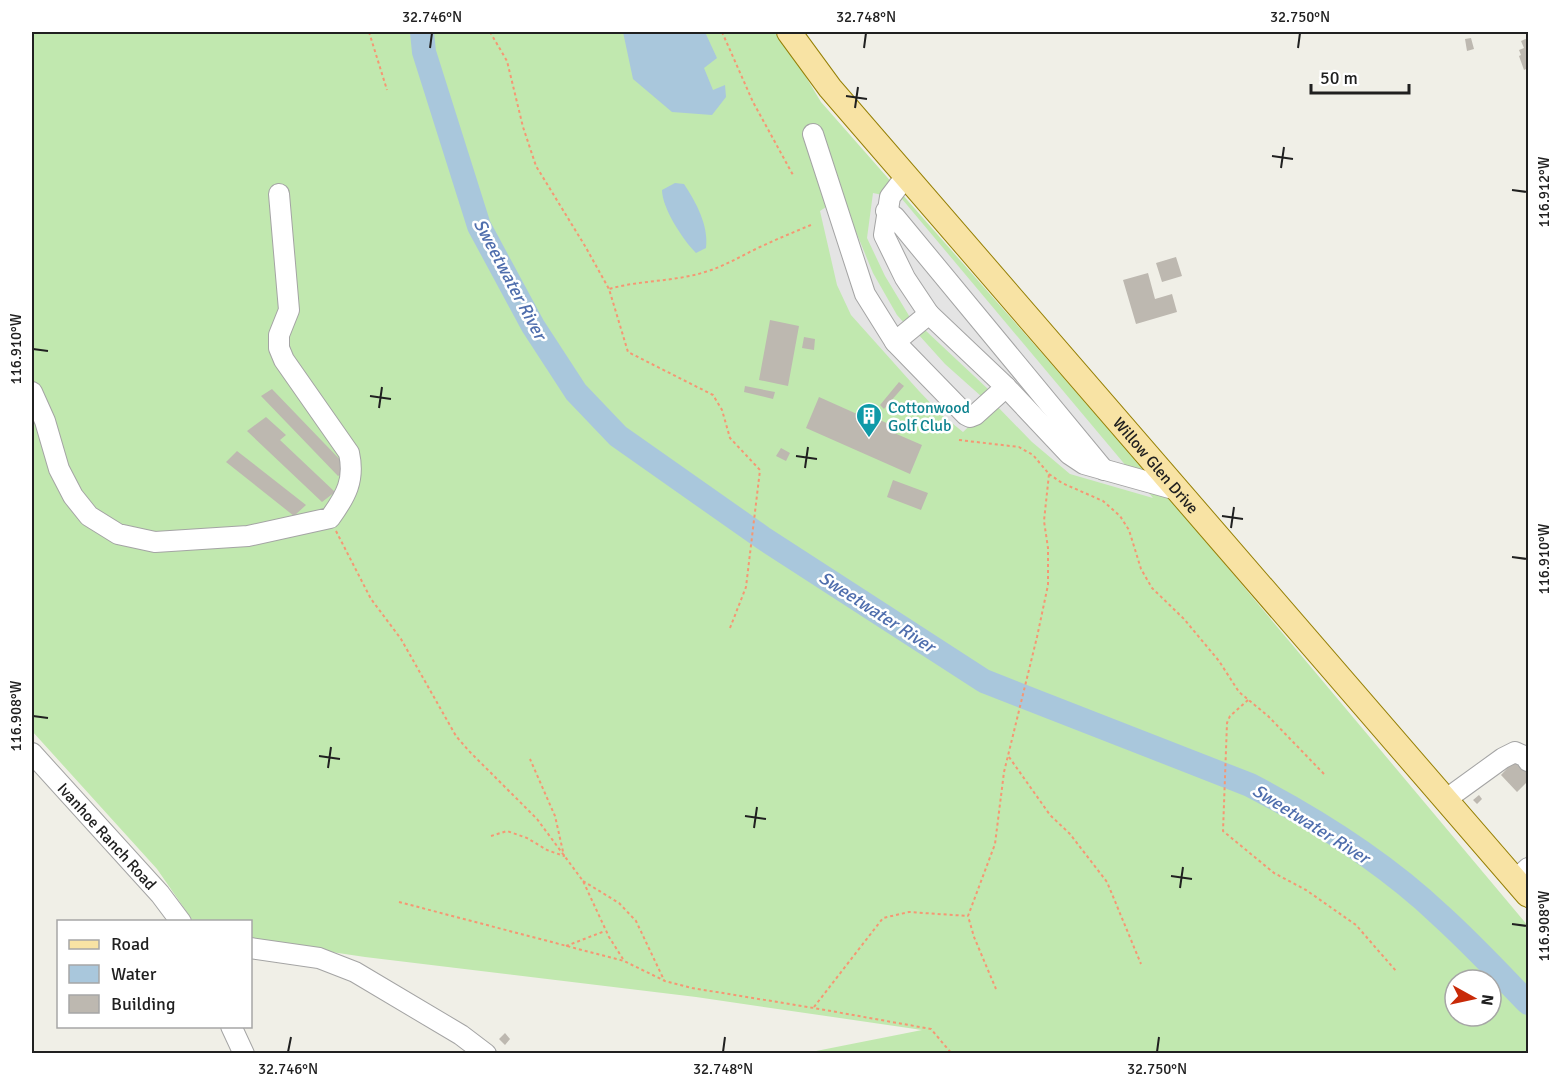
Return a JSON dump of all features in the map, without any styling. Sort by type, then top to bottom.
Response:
[{"type":"main road","name":"Willow Glen Drive","points":[[789,32],[830,88],[1177,490],[1446,800],[1524,881]]},
{"type":"street","points":[[813,134],[865,294],[895,342],[970,417],[1006,387]]},
{"type":"street","points":[[906,176],[890,197],[886,211],[884,236],[905,278],[929,314],[1006,387],[1069,454],[1084,465],[1177,490]]},
{"type":"street","points":[[32,392],[43,415],[59,469],[73,496],[89,516],[118,534],[155,542],[248,536],[330,518],[348,490],[352,473],[351,463],[349,453],[284,360],[279,348],[279,335],[289,310],[279,194]]},
{"type":"street","points":[[886,211],[895,218],[1104,470]]},
{"type":"street","points":[[895,342],[929,314]]},
{"type":"street","points":[[1446,800],[1503,758],[1515,752],[1526,757],[1528,761]]},
{"type":"street","name":"Ivanhoe Ranch Road","points":[[32,753],[160,894],[180,920]]},
{"type":"street","points":[[252,948],[319,958],[355,972],[461,1035],[486,1053]]},
{"type":"street","points":[[232,1028],[244,1053]]},
{"type":"path","points":[[369,32],[387,90]]},
{"type":"path","points":[[490,32],[507,61],[523,127],[536,166],[609,290],[628,352],[713,395],[722,410],[730,438],[760,470],[746,587],[730,628]]},
{"type":"path","points":[[722,32],[753,102],[793,175]]},
{"type":"path","points":[[609,290],[623,285],[666,281],[703,273],[812,225]]},
{"type":"path","points":[[959,440],[1019,447],[1033,455],[1049,474],[1103,501],[1120,516],[1129,530],[1141,568],[1152,588],[1184,619],[1219,661],[1239,692],[1268,716],[1324,774]]},
{"type":"path","points":[[996,989],[974,937],[968,916],[995,844],[1004,772],[1037,637],[1047,585],[1048,548],[1044,521],[1049,474]]},
{"type":"path","points":[[330,518],[371,599],[400,639],[456,736],[537,819],[583,882],[606,931],[624,961]]},
{"type":"path","points":[[1248,700],[1230,716],[1227,723],[1223,831],[1274,873],[1306,890],[1356,925],[1396,971]]},
{"type":"path","points":[[1009,757],[1050,815],[1070,834],[1107,882],[1141,964]]},
{"type":"path","points":[[530,759],[555,816],[564,856]]},
{"type":"path","points":[[491,836],[507,831],[527,837],[547,850],[564,856]]},
{"type":"path","points":[[583,882],[620,903],[636,921],[665,981]]},
{"type":"path","points":[[399,902],[624,961],[665,981],[692,988],[931,1029],[952,1053]]},
{"type":"path","points":[[814,1008],[883,918],[909,912],[968,916]]},
{"type":"path","points":[[566,946],[606,931]]},
{"type":"green space","name":"Cottonwood Golf Club","points":[[32,32],[779,32],[821,102],[1171,500],[1528,926],[1528,1053],[806,1053],[922,1030],[696,997],[365,957],[252,940],[252,920],[192,920],[157,869],[32,731]]},
{"type":"shaded area","points":[[873,193],[902,199],[1153,498],[1070,474],[1032,442],[994,403],[963,432],[942,415],[851,315],[837,285],[820,211],[832,203],[841,219],[854,227],[873,273],[897,315],[905,324],[911,319],[885,276],[867,238]],"holes":[[[925,330],[989,390],[982,397],[945,364],[918,334]]]},
{"type":"water","points":[[623,32],[692,32],[694,34],[705,32],[717,58],[704,68],[713,90],[725,85],[726,97],[712,115],[672,112],[633,79]]},
{"type":"water","points":[[675,183],[684,184],[704,223],[706,248],[696,253],[685,240],[665,206],[662,190]]},
{"type":"building","points":[[1471,38],[1474,49],[1467,51],[1465,39]]},
{"type":"building","points":[[1528,38],[1528,68],[1524,70],[1519,50],[1524,48],[1521,41]]},
{"type":"building","points":[[1176,257],[1182,276],[1162,282],[1156,263]]},
{"type":"building","points":[[1148,273],[1155,299],[1172,294],[1177,312],[1136,324],[1123,280]]},
{"type":"building","points":[[770,320],[799,326],[788,386],[759,380]]},
{"type":"building","points":[[804,337],[815,339],[814,350],[802,348]]},
{"type":"building","points":[[899,382],[904,386],[884,409],[880,405]]},
{"type":"building","points":[[745,386],[775,392],[773,399],[744,392]]},
{"type":"building","points":[[272,389],[349,469],[338,476],[261,396]]},
{"type":"building","name":"Cottonwood Golf Club","points":[[819,397],[866,418],[867,414],[895,427],[892,432],[922,445],[910,474],[806,428]]},
{"type":"building","points":[[266,417],[286,435],[280,440],[335,492],[322,502],[247,431]]},
{"type":"building","points":[[781,448],[790,453],[786,461],[776,456]]},
{"type":"building","points":[[237,451],[306,505],[294,516],[226,462]]},
{"type":"building","points":[[893,480],[928,493],[921,510],[887,497]]},
{"type":"building","points":[[1515,760],[1528,770],[1528,781],[1517,792],[1501,775]]},
{"type":"building","points":[[1479,795],[1482,799],[1477,804],[1473,800]]},
{"type":"building","points":[[505,1033],[510,1039],[505,1045],[499,1039]]},
{"type":"waterway","name":"Sweetwater River","points":[[422,32],[424,52],[479,226],[533,326],[576,392],[618,436],[763,538],[984,681],[1250,785],[1325,828],[1373,860],[1419,896],[1463,936],[1528,1003]]},
{"type":"place","name":"Cottonwood Golf Club","points":[[869,439]]}]
